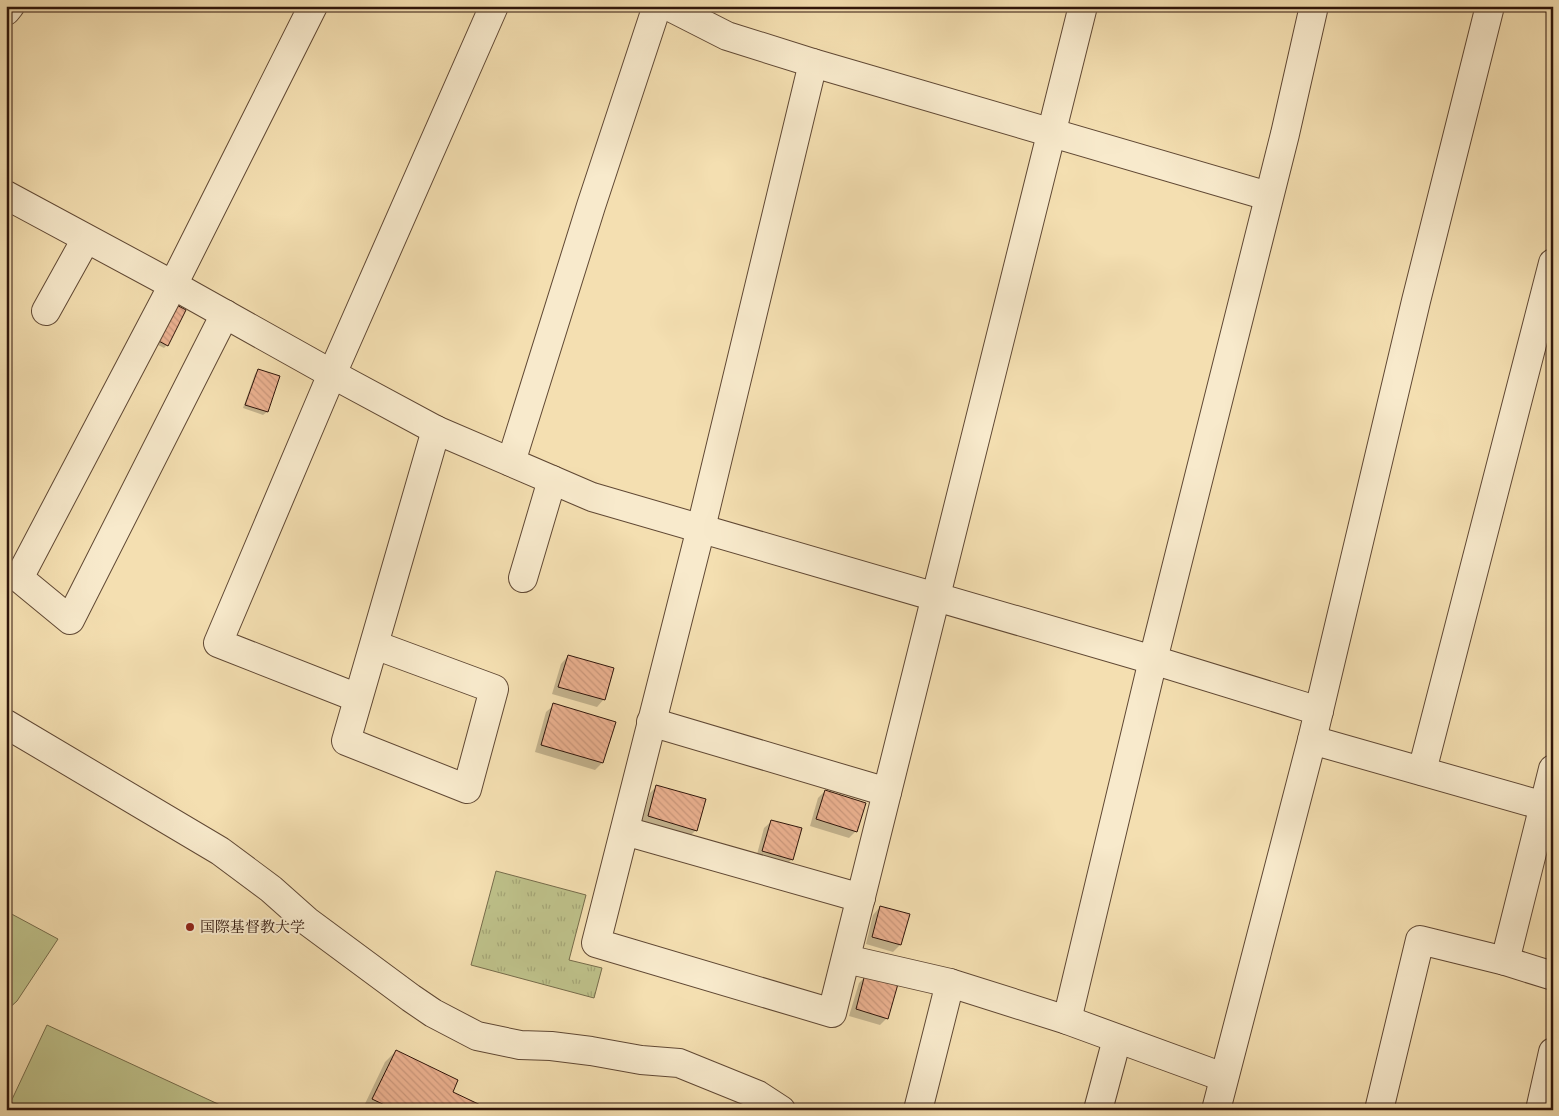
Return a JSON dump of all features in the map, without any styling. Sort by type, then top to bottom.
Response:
[{"type":"street","points":[[6,11],[10,6]]},
{"type":"street","points":[[225,314],[70,620],[19,578],[173,285],[313,6]]},
{"type":"street","points":[[358,698],[218,643],[332,374],[494,6]]},
{"type":"street","points":[[511,462],[591,206],[657,6]]},
{"type":"street","points":[[668,6],[727,36],[1052,134],[1268,196]]},
{"type":"street","points":[[814,63],[596,942],[832,1013],[1083,6]]},
{"type":"street","points":[[1067,1020],[1152,660],[1285,134],[1314,6]]},
{"type":"street","points":[[1216,1110],[1312,740],[1416,301],[1490,6]]},
{"type":"street","points":[[6,195],[436,430],[592,497],[1152,660],[1319,711]]},
{"type":"street","points":[[46,310],[86,239]]},
{"type":"street","points":[[1422,771],[1553,263]]},
{"type":"street","points":[[375,645],[494,689],[466,789],[346,741],[436,430]]},
{"type":"street","points":[[523,578],[552,480]]},
{"type":"street","points":[[651,722],[888,792]]},
{"type":"street","points":[[6,724],[220,851],[308,921],[410,998],[433,1013],[476,1036],[520,1045],[551,1046],[641,1060],[679,1063],[758,1095],[781,1110]]},
{"type":"street","points":[[1312,740],[1544,806]]},
{"type":"street","points":[[1506,961],[1553,768]]},
{"type":"street","points":[[625,831],[861,898]]},
{"type":"street","points":[[1379,1110],[1420,940],[1506,961],[1553,976]]},
{"type":"street","points":[[846,959],[950,983],[1067,1020],[1224,1077]]},
{"type":"street","points":[[918,1110],[950,983]]},
{"type":"street","points":[[1098,1110],[1117,1039]]},
{"type":"street","points":[[1540,1110],[1553,1052]]},
{"type":"green space","points":[[496,871],[586,895],[569,960],[602,968],[594,998],[471,965]]},
{"type":"green space","points":[[6,911],[58,939],[17,1001],[6,1011]]},
{"type":"green space","points":[[47,1025],[231,1110],[7,1110]]},
{"type":"building","points":[[173,303],[186,310],[168,346],[155,339]]},
{"type":"building","points":[[258,369],[280,376],[268,412],[245,405]]},
{"type":"building","points":[[568,655],[614,668],[605,700],[558,687]]},
{"type":"building","points":[[553,703],[616,722],[603,763],[541,745]]},
{"type":"building","points":[[656,785],[706,799],[697,831],[648,816]]},
{"type":"building","points":[[825,790],[866,803],[857,832],[816,819]]},
{"type":"building","points":[[771,820],[802,828],[793,860],[762,851]]},
{"type":"building","points":[[880,906],[910,914],[901,945],[872,937]]},
{"type":"building","points":[[865,974],[898,984],[888,1019],[856,1009]]},
{"type":"building","points":[[396,1050],[458,1080],[453,1092],[491,1110],[395,1110],[372,1099]]},
{"type":"place","name":"国際基督教大学","points":[[190,927]]}]
